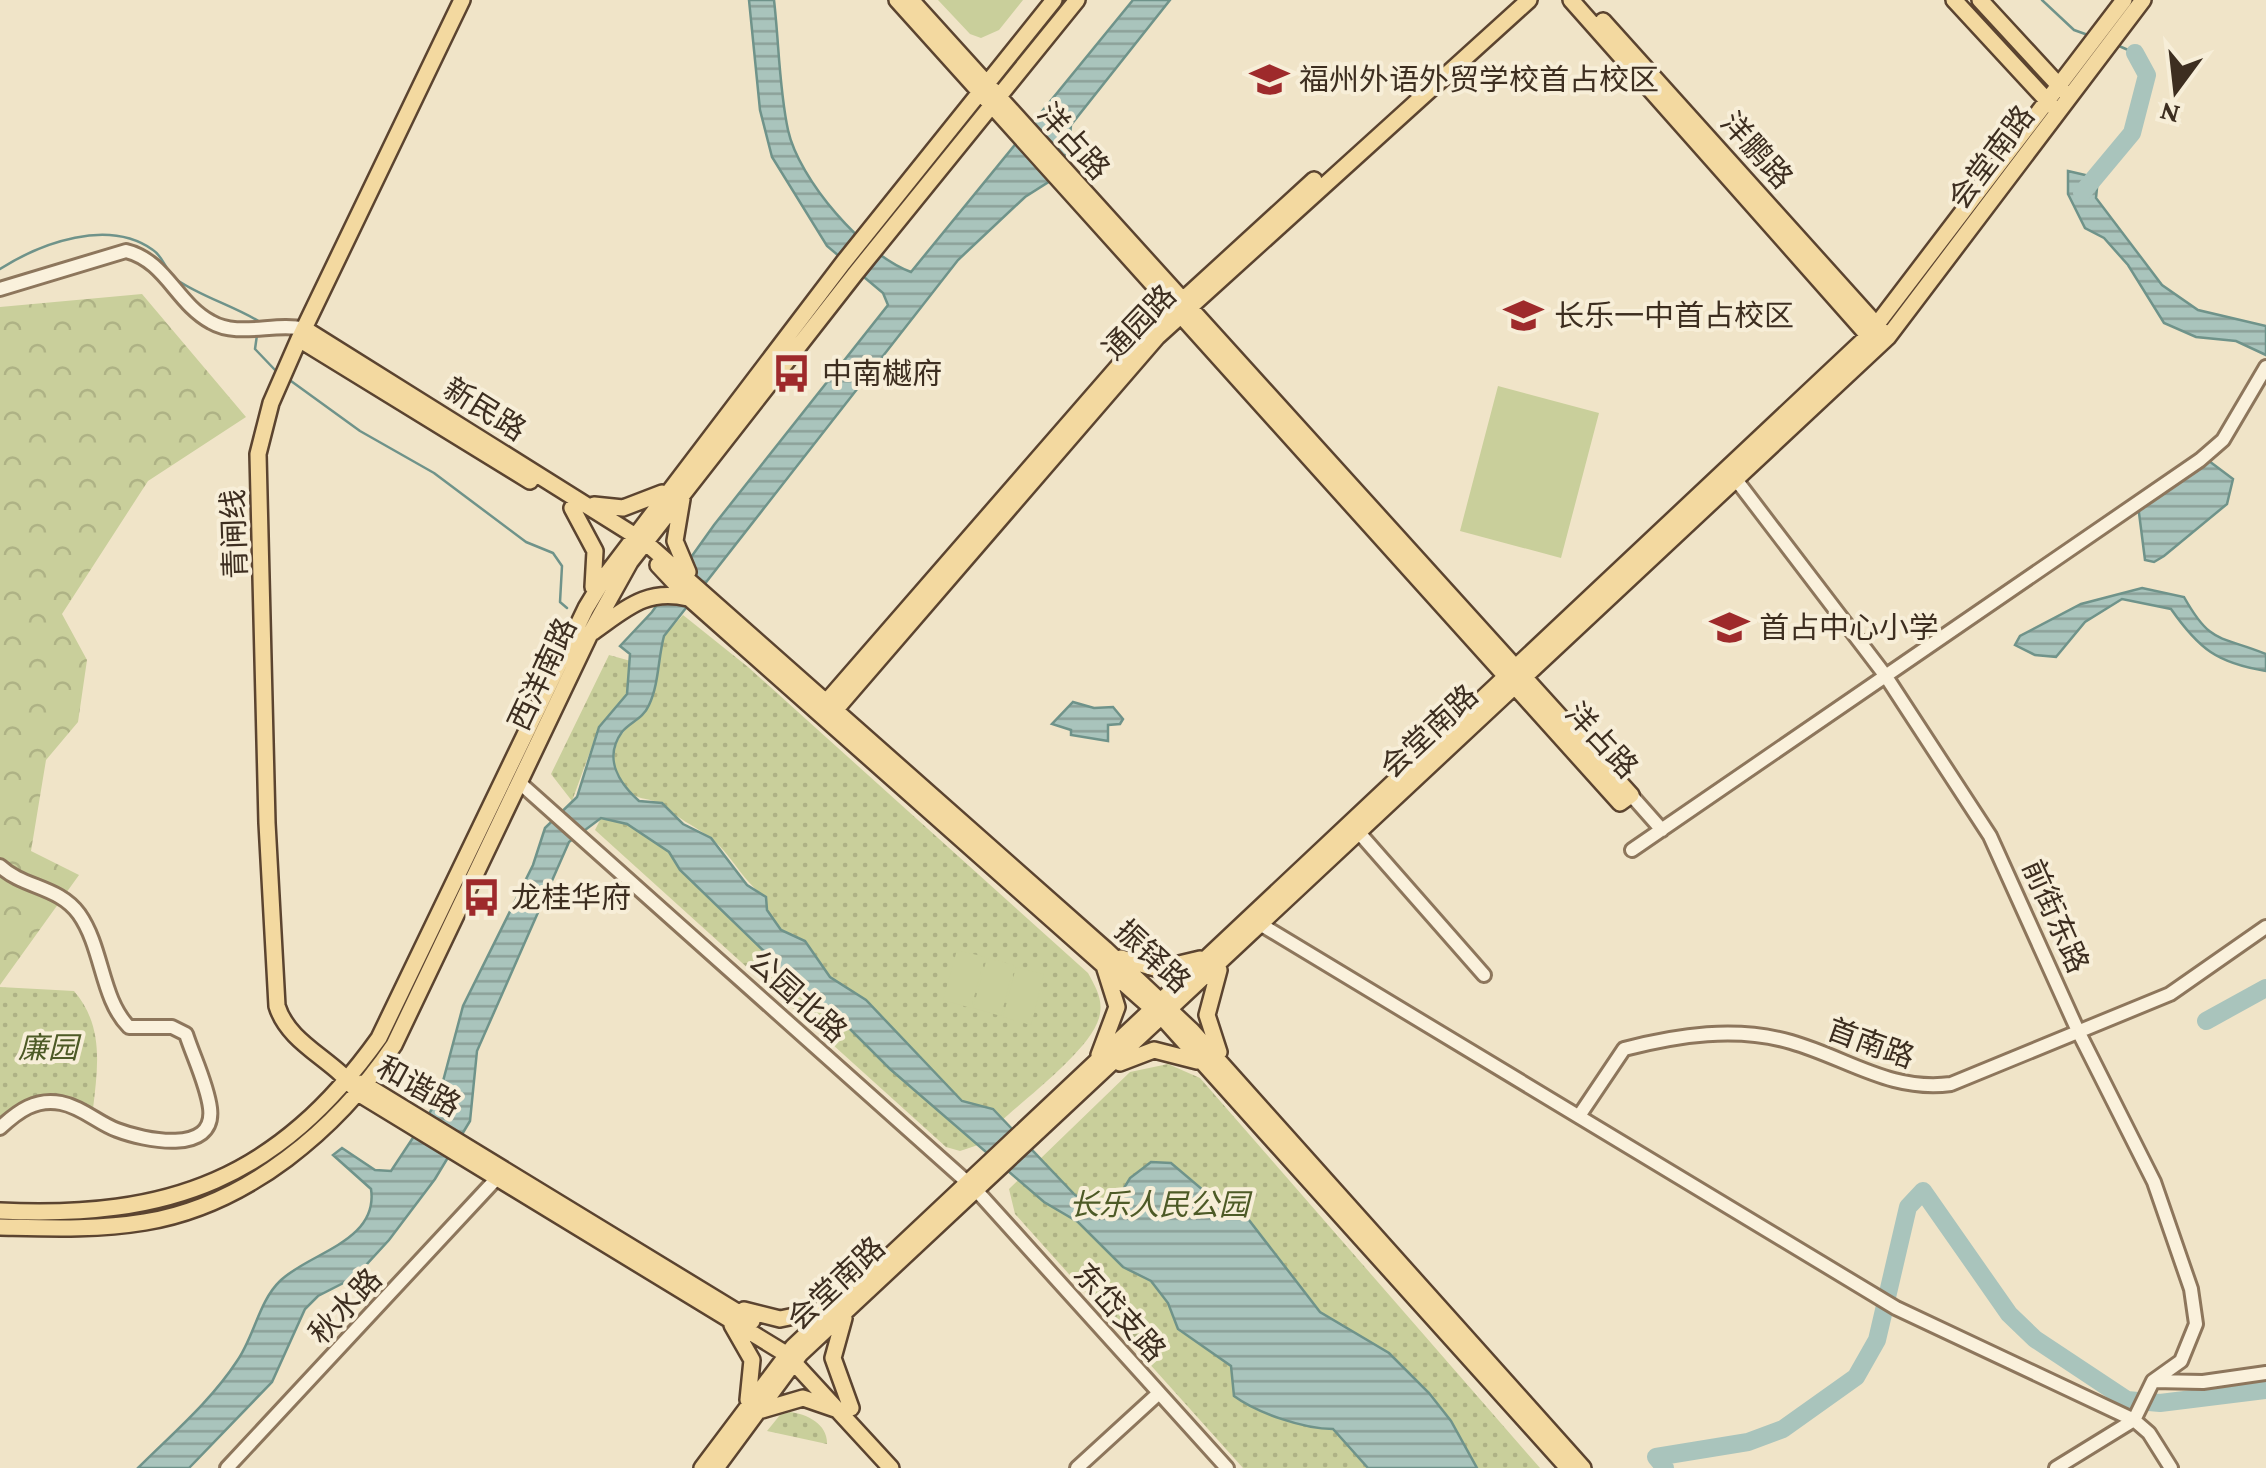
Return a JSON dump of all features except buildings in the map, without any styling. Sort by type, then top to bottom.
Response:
[{"type":"main road","name":"青闸线","points":[[358,1086],[281,1019],[272,969],[258,454],[271,402],[462,0]]},
{"type":"main road","name":"洋占路","points":[[897,0],[989,95],[1516,678],[1631,795]]},
{"type":"main road","name":"洋占路","points":[[911,0],[989,95]]},
{"type":"main road","name":"西洋南路","points":[[989,95],[1054,0]]},
{"type":"main road","name":"西洋南路","points":[[0,1211],[111,1211],[196,1190],[274,1148],[358,1086],[586,608],[849,268],[989,95],[1077,0]]},
{"type":"main road","name":"通园路","points":[[827,711],[1180,308],[1514,0]]},
{"type":"main road","name":"通园路","points":[[1180,308],[1529,0]]},
{"type":"main road","points":[[1571,0],[1878,336]]},
{"type":"main road","name":"洋鹏路","points":[[1584,0],[1878,336]]},
{"type":"main road","points":[[1954,0],[2053,107]]},
{"type":"main road","points":[[1980,0],[2064,92]]},
{"type":"main road","name":"会堂南路","points":[[2064,92],[2101,58],[2124,0]]},
{"type":"main road","name":"会堂南路","points":[[702,1468],[793,1354],[1878,336],[2064,92],[2085,50],[2142,0]]},
{"type":"main road","name":"新民路","points":[[302,334],[637,543]]},
{"type":"main road","points":[[586,608],[597,560],[578,506],[623,508],[676,490],[676,550],[694,593],[640,598],[590,634]]},
{"type":"main road","name":"西洋南路","points":[[0,1228],[114,1226],[190,1210],[260,1176],[294,1154],[358,1086],[394,1045],[637,543]]},
{"type":"main road","name":"振铎路","points":[[637,543],[1162,1009],[1583,1468]]},
{"type":"main road","points":[[1101,954],[1162,969],[1221,953]]},
{"type":"main road","points":[[1221,953],[1206,1015],[1223,1075]]},
{"type":"main road","points":[[1095,1072],[1117,1007],[1101,954]]},
{"type":"main road","points":[[1095,1072],[1154,1050],[1189,1056],[1223,1075]]},
{"type":"main road","name":"振铎路","points":[[1223,1075],[1568,1468]]},
{"type":"main road","name":"和谐路","points":[[358,1086],[793,1354],[905,1468]]},
{"type":"main road","name":"和谐路","points":[[458,1146],[498,1177],[719,1306]]},
{"type":"main road","points":[[719,1306],[780,1319],[810,1316],[844,1306]]},
{"type":"main road","points":[[719,1306],[741,1336],[752,1360],[750,1412],[797,1398],[847,1411],[833,1358],[844,1306]]},
{"type":"main road","name":"和谐路","points":[[847,1411],[891,1468]]},
{"type":"main road","name":"会堂南路","points":[[716,1468],[750,1412]]},
{"type":"street","points":[[0,289],[126,250],[146,256],[210,322],[236,330],[284,324],[302,334]]},
{"type":"street","points":[[1632,850],[2200,460],[2223,440],[2266,367]]},
{"type":"street","name":"前街东路","points":[[1733,476],[1885,676],[2008,868],[2078,1031],[2154,1182],[2196,1307],[2192,1340],[2181,1361],[2153,1380],[2136,1416]]},
{"type":"street","name":"公园北路","points":[[521,784],[972,1187]]},
{"type":"street","points":[[1631,795],[1662,830]]},
{"type":"street","points":[[1354,827],[1484,974]]},
{"type":"street","points":[[0,866],[54,892],[79,915],[104,968],[117,1014],[130,1027],[172,1027],[186,1034],[210,1108],[208,1126],[182,1142],[122,1132],[62,1103],[23,1108],[0,1128]]},
{"type":"street","points":[[1254,921],[1876,1297],[2136,1416],[2171,1468]]},
{"type":"street","name":"首南路","points":[[1578,1116],[1624,1049],[1670,1037],[1715,1032],[1786,1040],[1890,1082],[1922,1087],[1952,1084],[2170,994],[2266,927]]},
{"type":"street","name":"秋水路","points":[[228,1468],[498,1177]]},
{"type":"street","name":"东岱支路","points":[[972,1187],[1227,1468]]},
{"type":"street","points":[[2153,1380],[2203,1382],[2266,1372]]},
{"type":"street","points":[[1077,1468],[1159,1393]]},
{"type":"street","points":[[2056,1468],[2136,1416]]},
{"type":"green space","points":[[938,0],[1023,0],[999,30],[981,38],[970,34]]},
{"type":"green space","points":[[142,294],[246,417],[148,481],[62,614],[87,660],[78,722],[46,760],[31,851],[79,875],[0,985],[0,307]]},
{"type":"green space","points":[[1498,386],[1599,413],[1561,558],[1460,531]]},
{"type":"green space","points":[[683,615],[748,667],[1088,973],[1101,1005],[1093,1031],[1071,1059],[1000,1122],[992,1109],[963,1101],[866,1000],[830,977],[805,941],[781,930],[767,910],[766,897],[724,850],[659,803],[623,787],[615,770],[615,750],[622,734],[647,704],[656,679],[632,674],[627,694],[599,727],[572,801],[551,774],[609,655],[656,668],[664,636]]},
{"type":"green space","points":[[601,818],[627,824],[669,852],[680,870],[769,956],[787,986],[840,1019],[978,1145],[960,1151],[946,1147],[595,830]]},
{"type":"green space","points":[[957,950],[985,957],[971,1008],[943,1000]]},
{"type":"green space","points":[[987,958],[1014,965],[1001,1016],[973,1008]]},
{"type":"green space","points":[[1016,967],[1044,974],[1031,1025],[1003,1017]]},
{"type":"green space","name":"廉园","points":[[0,987],[74,991],[84,1004],[97,1047],[93,1109],[45,1098],[0,1120]]},
{"type":"green space","name":"长乐人民公园","points":[[1168,1064],[1200,1078],[1540,1468],[1243,1468],[1015,1214],[1009,1189],[1130,1072]]},
{"type":"green space","points":[[790,1412],[816,1422],[824,1431],[827,1444],[767,1431],[780,1415]]},
{"type":"water","points":[[749,0],[774,0],[785,114],[805,171],[854,233],[911,272],[1133,0],[1170,0],[1071,125],[1069,149],[1050,181],[1025,197],[958,260],[664,636],[649,705],[616,742],[616,770],[639,801],[662,803],[683,824],[711,838],[747,885],[766,897],[767,910],[781,930],[805,941],[830,977],[866,1000],[962,1101],[993,1109],[1075,1195],[1095,1205],[1117,1200],[1130,1178],[1151,1162],[1171,1163],[1217,1202],[1242,1211],[1320,1312],[1389,1353],[1429,1393],[1451,1421],[1477,1468],[1368,1468],[1333,1429],[1281,1419],[1234,1396],[1231,1366],[1178,1329],[1168,1303],[1151,1281],[1123,1267],[1078,1222],[1044,1202],[890,1069],[840,1019],[786,986],[769,956],[680,870],[669,852],[627,824],[601,818],[569,842],[477,1051],[470,1121],[435,1179],[355,1277],[318,1296],[305,1309],[272,1382],[189,1468],[138,1468],[227,1376],[280,1281],[339,1244],[364,1222],[371,1207],[371,1189],[333,1155],[342,1148],[375,1170],[391,1171],[438,1100],[463,1006],[533,865],[545,828],[577,797],[599,727],[627,694],[630,654],[620,646],[652,612],[714,525],[888,305],[883,293],[827,246],[772,157],[760,110]]},
{"type":"water","points":[[2068,171],[2098,178],[2096,198],[2162,285],[2198,310],[2266,326],[2266,355],[2236,341],[2196,337],[2164,323],[2128,265],[2104,238],[2085,228],[2068,194]]},
{"type":"water","points":[[2209,461],[2233,479],[2227,504],[2164,556],[2154,562],[2145,560],[2138,505]]},
{"type":"water","points":[[2142,588],[2184,597],[2209,631],[2266,654],[2266,671],[2234,664],[2211,652],[2171,609],[2122,599],[2085,622],[2056,657],[2035,655],[2015,645],[2020,636],[2081,604]]},
{"type":"water","points":[[1073,702],[1094,708],[1113,707],[1123,719],[1120,724],[1108,725],[1108,741],[1071,735],[1071,730],[1052,724]]},
{"type":"waterway","points":[[2042,0],[2074,30],[2088,35]]},
{"type":"waterway","points":[[2119,46],[2135,53]]},
{"type":"waterway","points":[[2082,193],[2132,133],[2147,75],[2135,53]]},
{"type":"waterway","points":[[0,269],[55,243],[96,235],[116,236],[153,250],[177,280],[260,322]]},
{"type":"waterway","points":[[257,335],[255,349],[276,371]]},
{"type":"waterway","points":[[291,381],[360,431],[434,473],[526,542],[553,553],[562,566],[560,602],[567,608]]},
{"type":"waterway","points":[[2206,1021],[2266,988]]},
{"type":"waterway","points":[[1665,1468],[1656,1457],[1748,1442],[1783,1429],[1856,1377],[1877,1340],[1908,1207],[1923,1191],[2009,1314],[2035,1339],[2127,1400],[2160,1403],[2266,1390]]},
{"type":"place","name":"福州外语外贸学校首占校区","points":[[1269,79]]},
{"type":"place","name":"长乐一中首占校区","points":[[1524,315]]},
{"type":"place","name":"中南樾府","points":[[792,373]]},
{"type":"place","name":"首占中心小学","points":[[1729,627]]},
{"type":"place","name":"龙桂华府","points":[[481,897]]}]
